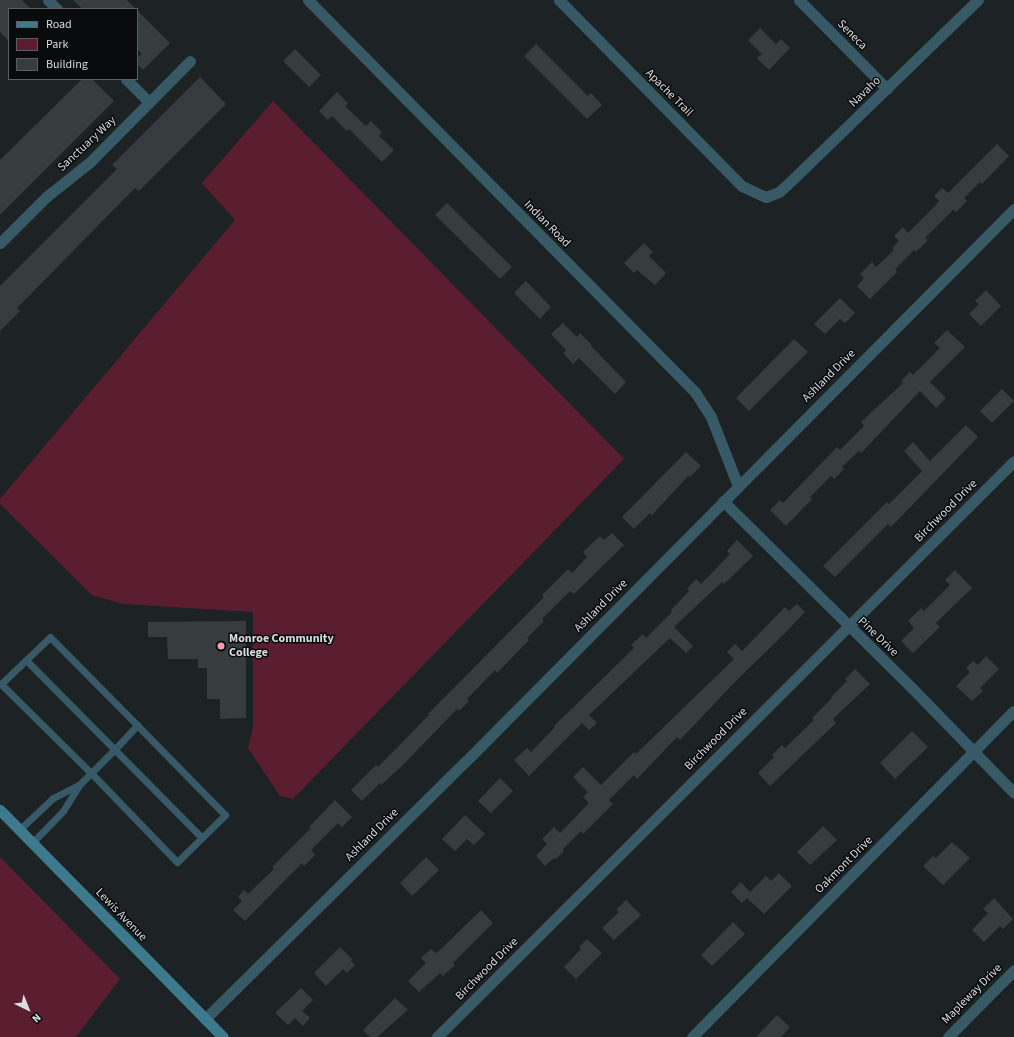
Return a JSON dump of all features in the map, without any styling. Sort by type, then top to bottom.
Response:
[{"type":"main road","name":"Lewis Avenue","points":[[0,810],[223,1037]]},
{"type":"street","points":[[48,0],[56,8]]},
{"type":"street","name":"Indian Road","points":[[308,0],[695,392],[711,417],[738,486]]},
{"type":"street","name":"Apache Trail","points":[[559,0],[742,186],[766,197]]},
{"type":"street","name":"Seneca","points":[[799,0],[886,89]]},
{"type":"street","name":"Navaho","points":[[766,197],[779,192],[978,0]]},
{"type":"street","name":"Sanctuary Way","points":[[0,243],[46,197],[90,162],[190,61]]},
{"type":"street","points":[[127,80],[149,102]]},
{"type":"street","name":"Ashland Drive","points":[[205,1019],[466,760],[1014,209]]},
{"type":"street","name":"Birchwood Drive","points":[[438,1037],[1014,461]]},
{"type":"street","name":"Pine Drive","points":[[723,501],[912,688],[1014,793]]},
{"type":"street","name":"Oakmont Drive","points":[[692,1037],[1014,711]]},
{"type":"street","name":"Mapleway Drive","points":[[948,1037],[1014,970]]},
{"type":"lane","points":[[50,637],[225,815],[177,862],[91,773],[1,684],[26,660],[50,637]]},
{"type":"lane","points":[[26,660],[202,838]]},
{"type":"lane","points":[[19,830],[53,798],[79,784],[137,726]]},
{"type":"lane","points":[[32,843],[63,811],[79,784]]},
{"type":"green space","points":[[273,101],[624,459],[293,799],[280,796],[248,748],[253,727],[253,612],[123,604],[92,595],[0,504],[0,499],[235,220],[202,183]]},
{"type":"green space","points":[[0,857],[120,979],[76,1037],[0,1037]]},
{"type":"building","points":[[0,0],[22,0],[30,8],[8,8],[8,40],[0,32]]},
{"type":"building","points":[[73,0],[127,0],[135,8],[81,8]]},
{"type":"building","points":[[138,11],[170,43],[143,70],[138,65],[138,57],[142,54],[138,50]]},
{"type":"building","points":[[760,28],[776,44],[781,39],[790,48],[769,70],[757,58],[762,54],[748,40]]},
{"type":"building","points":[[536,44],[588,96],[591,93],[602,105],[587,119],[524,56]]},
{"type":"building","points":[[295,49],[321,75],[309,87],[283,61]]},
{"type":"building","points":[[200,77],[226,104],[139,191],[135,188],[17,308],[20,311],[0,331],[0,286],[117,169],[112,165]]},
{"type":"building","points":[[81,80],[93,80],[114,101],[0,215],[0,160]]},
{"type":"building","points":[[337,92],[348,103],[345,106],[366,126],[371,121],[382,132],[379,136],[394,150],[382,162],[349,129],[347,131],[332,116],[328,120],[319,111]]},
{"type":"building","points":[[997,144],[1009,156],[982,184],[980,182],[964,198],[967,201],[956,212],[953,210],[925,238],[928,240],[916,252],[914,250],[895,269],[897,272],[870,299],[857,286],[864,278],[860,274],[872,262],[876,267],[894,250],[892,248],[899,241],[894,236],[903,227],[908,233],[939,201],[934,196],[942,188],[948,193]]},
{"type":"building","points":[[447,203],[512,267],[500,279],[435,215]]},
{"type":"building","points":[[644,243],[653,252],[649,256],[666,273],[655,285],[637,270],[634,273],[624,263]]},
{"type":"building","points":[[526,281],[551,307],[540,319],[514,293]]},
{"type":"building","points":[[986,290],[1001,306],[981,326],[969,314],[979,304],[975,301]]},
{"type":"building","points":[[840,298],[855,313],[845,323],[840,319],[825,334],[814,324]]},
{"type":"building","points":[[563,323],[577,337],[580,333],[626,382],[615,394],[579,358],[573,364],[563,353],[566,350],[551,334]]},
{"type":"building","points":[[947,330],[965,347],[930,382],[946,398],[936,408],[920,391],[861,453],[859,451],[842,467],[844,469],[834,479],[831,476],[810,497],[812,499],[786,526],[770,510],[780,500],[783,503],[837,447],[840,450],[864,426],[861,422],[903,383],[901,381],[910,372],[913,375],[940,348],[934,343]]},
{"type":"building","points":[[794,339],[808,352],[749,411],[736,398]]},
{"type":"building","points":[[1002,389],[1014,401],[992,423],[980,411]]},
{"type":"building","points":[[966,425],[978,437],[891,527],[888,524],[835,577],[823,566],[887,502],[889,504],[922,471],[904,451],[913,442],[930,461]]},
{"type":"building","points":[[686,452],[701,466],[690,477],[688,476],[652,515],[650,513],[634,529],[622,517]]},
{"type":"building","points":[[612,533],[624,545],[574,594],[570,591],[542,619],[544,621],[527,638],[529,640],[497,673],[495,670],[467,699],[469,701],[459,711],[457,709],[402,766],[381,785],[380,783],[362,801],[351,790],[376,765],[378,767],[429,715],[428,714],[544,597],[542,595],[568,569],[572,573],[587,557],[583,552],[600,536],[604,540]]},
{"type":"building","points":[[737,540],[753,556],[724,584],[722,582],[674,627],[693,646],[686,653],[670,638],[589,715],[597,723],[589,730],[582,723],[529,776],[514,760],[527,748],[531,752],[555,727],[554,726],[634,648],[631,645],[643,634],[646,638],[672,612],[671,610],[689,591],[687,589],[696,579],[701,584],[730,554],[727,551]]},
{"type":"building","points":[[955,570],[972,588],[936,623],[940,627],[913,653],[901,641],[914,628],[908,621],[921,608],[924,611],[950,585],[945,580]]},
{"type":"building","points":[[797,604],[805,612],[784,634],[732,685],[680,740],[677,737],[637,779],[634,775],[609,800],[613,804],[583,834],[581,831],[563,849],[564,851],[556,859],[554,858],[545,866],[536,856],[547,844],[542,839],[554,827],[560,833],[589,803],[583,797],[588,792],[573,777],[583,767],[601,785],[634,752],[636,754],[734,659],[727,652],[735,644],[742,651],[785,607],[789,611]]},
{"type":"building","points":[[246,621],[246,718],[220,719],[220,699],[207,699],[207,668],[198,668],[198,659],[168,659],[167,637],[148,637],[148,622]]},
{"type":"building","points":[[986,656],[999,669],[980,688],[983,691],[972,701],[956,686],[970,672],[966,668],[973,661],[978,665]]},
{"type":"building","points":[[855,669],[870,684],[833,719],[836,723],[770,786],[758,773],[774,757],[772,755],[782,745],[785,748],[814,720],[812,718],[847,681],[845,679]]},
{"type":"building","points":[[912,731],[928,747],[895,779],[880,763]]},
{"type":"building","points":[[500,778],[513,791],[491,813],[478,801]]},
{"type":"building","points":[[335,800],[352,817],[342,827],[338,823],[311,850],[315,855],[304,866],[302,863],[245,921],[233,910],[242,901],[238,897],[244,890],[248,894],[274,869],[272,867],[311,828],[309,827]]},
{"type":"building","points":[[465,815],[485,834],[474,845],[467,839],[455,851],[442,839]]},
{"type":"building","points":[[823,826],[837,840],[810,865],[797,852]]},
{"type":"building","points":[[952,842],[970,858],[943,885],[923,866],[933,856],[936,858]]},
{"type":"building","points":[[426,857],[439,870],[412,896],[400,883]]},
{"type":"building","points":[[779,873],[792,886],[764,914],[747,898],[742,903],[731,892],[741,882],[750,892],[766,876],[771,881]]},
{"type":"building","points":[[994,898],[1013,919],[1003,929],[1000,926],[984,942],[972,930],[988,913],[983,909]]},
{"type":"building","points":[[626,900],[641,915],[614,940],[602,928],[619,912],[616,910]]},
{"type":"building","points":[[481,910],[493,923],[453,963],[455,965],[443,976],[440,973],[419,992],[408,981],[426,963],[421,958],[431,949],[436,953],[440,950]]},
{"type":"building","points":[[733,922],[745,934],[712,966],[701,955]]},
{"type":"building","points":[[587,939],[602,953],[576,979],[564,967],[581,949],[579,947]]},
{"type":"building","points":[[340,947],[352,959],[351,961],[355,965],[347,973],[343,969],[326,986],[314,973]]},
{"type":"building","points":[[301,988],[313,1000],[302,1011],[310,1018],[303,1026],[295,1018],[288,1025],[275,1013]]},
{"type":"building","points":[[395,998],[408,1010],[377,1037],[370,1037],[363,1030]]},
{"type":"building","points":[[777,1015],[790,1027],[781,1037],[756,1037]]},
{"type":"place","name":"Monroe Community College","points":[[221,646]]}]
